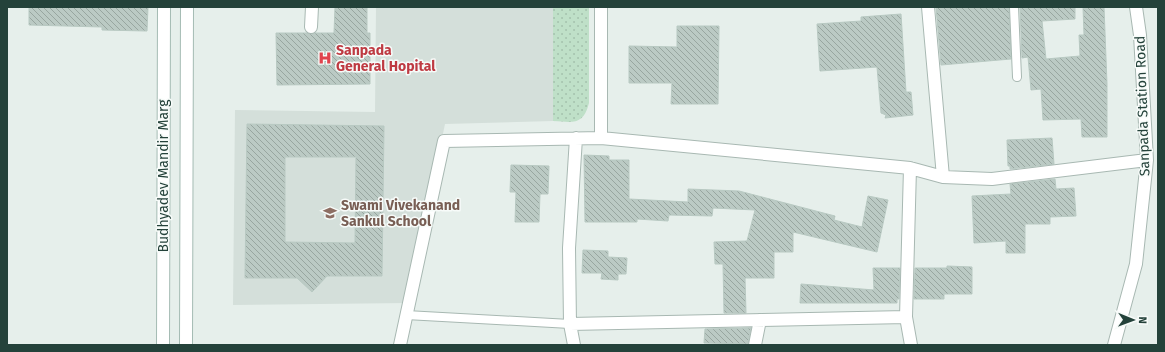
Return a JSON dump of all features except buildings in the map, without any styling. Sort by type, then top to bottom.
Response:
[{"type":"street","name":"Budhyadev Mandir Marg","points":[[163,345],[164,7]]},
{"type":"street","name":"Budhyadev Mandir Marg","points":[[186,345],[187,7]]},
{"type":"street","points":[[311,27],[312,7]]},
{"type":"street","points":[[600,7],[601,138]]},
{"type":"street","points":[[928,7],[943,177]]},
{"type":"street","name":"Sanpada Station Road","points":[[1114,345],[1136,264],[1146,160],[1140,35],[1136,7]]},
{"type":"street","points":[[574,345],[570,324],[569,248],[576,138]]},
{"type":"street","points":[[400,345],[444,141],[601,138],[910,168],[943,177],[992,179],[1146,160]]},
{"type":"street","points":[[910,168],[906,317],[911,345]]},
{"type":"street","points":[[570,324],[906,317]]},
{"type":"street","points":[[755,345],[760,320]]},
{"type":"lane","points":[[1014,7],[1018,77]]},
{"type":"lane","points":[[406,315],[570,324]]},
{"type":"shaded area","name":"Swami Vivekanand Sankul School","points":[[376,7],[553,7],[553,121],[445,124],[408,303],[233,305],[235,110],[375,112]]},
{"type":"green space","points":[[553,7],[589,7],[589,103],[584,116],[572,122],[553,121]]},
{"type":"place","name":"Sanpada General Hopital","points":[[325,58]]},
{"type":"place","name":"Swami Vivekanand Sankul School","points":[[330,213]]}]
